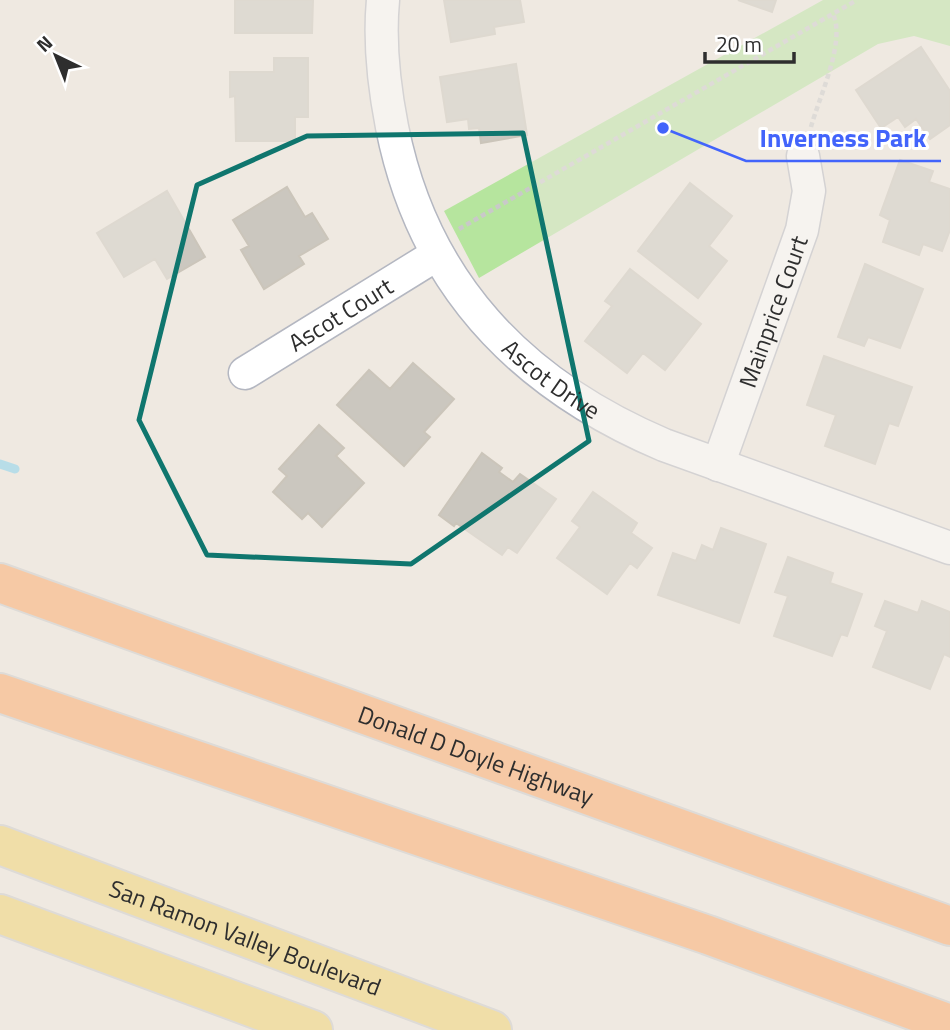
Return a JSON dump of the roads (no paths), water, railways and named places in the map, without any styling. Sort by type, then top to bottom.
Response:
[{"type":"highway","name":"Donald D Doyle Highway","points":[[0,583],[950,926]]},
{"type":"highway","points":[[0,693],[708,935],[950,1024]]},
{"type":"main road","name":"San Ramon Valley Boulevard","points":[[0,845],[492,1030]]},
{"type":"main road","points":[[0,914],[313,1030]]},
{"type":"street","name":"Ascot Drive","points":[[383,0],[382,59],[390,119],[412,202],[433,250],[461,293],[531,368],[620,427],[718,466],[950,548]]},
{"type":"street","name":"Mainprice Court","points":[[718,466],[802,230],[809,191],[803,156]]},
{"type":"street","name":"Ascot Court","points":[[245,373],[433,250]]},
{"type":"waterway","points":[[0,464],[15,469]]},
{"type":"place","name":"Inverness Park","points":[[663,128]]}]
